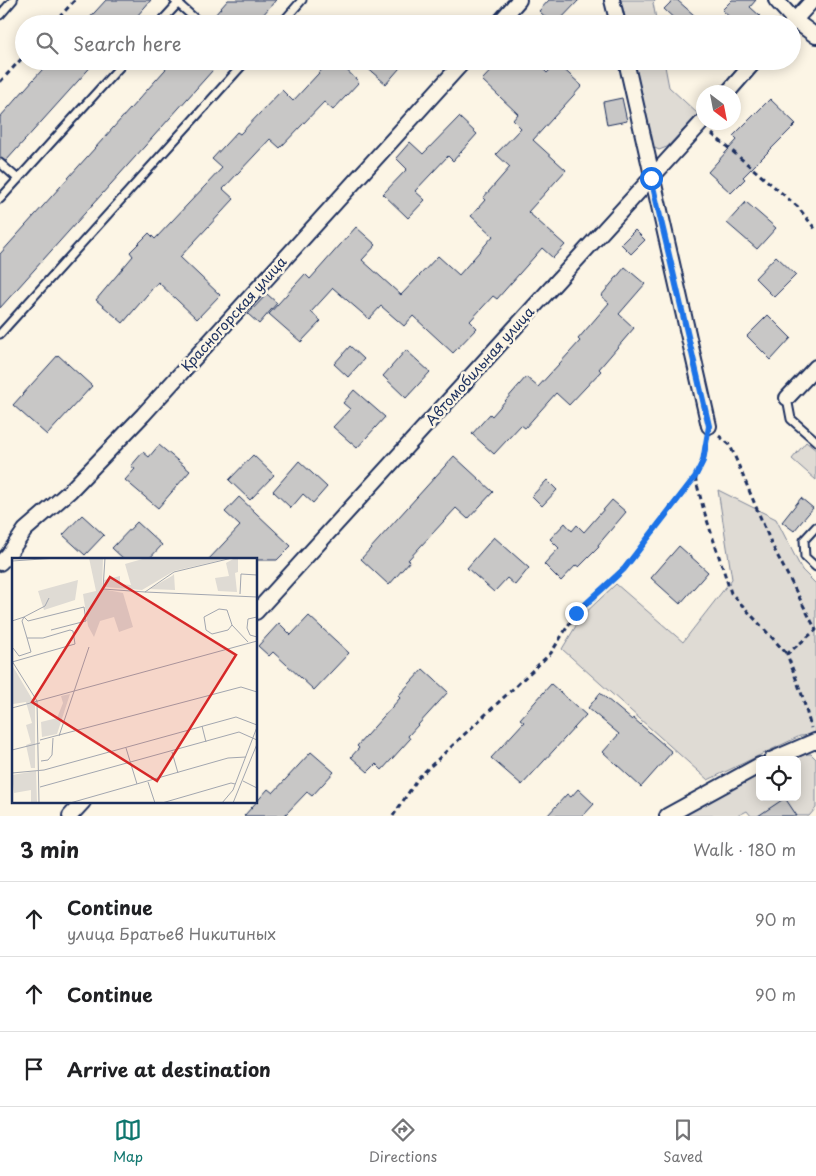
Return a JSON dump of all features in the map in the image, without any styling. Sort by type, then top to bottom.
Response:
[{"type":"street","points":[[506,15],[519,0]]},
{"type":"street","points":[[612,0],[616,15]]},
{"type":"street","points":[[776,0],[787,15]]},
{"type":"street","points":[[799,15],[813,0]]},
{"type":"street","points":[[801,27],[816,36]]},
{"type":"street","name":"Красногорская улица","points":[[0,562],[8,555],[25,530],[70,491],[143,415],[456,70]]},
{"type":"street","points":[[628,70],[709,426]]},
{"type":"street","points":[[734,85],[747,70]]},
{"type":"street","name":"Автомобильная улица","points":[[258,610],[696,129]]},
{"type":"street","points":[[787,398],[816,367]]},
{"type":"street","points":[[780,756],[816,741]]},
{"type":"street","points":[[667,816],[756,767]]},
{"type":"street","points":[[70,816],[81,804]]},
{"type":"lane","points":[[0,15],[14,0]]},
{"type":"lane","points":[[289,15],[302,0]]},
{"type":"lane","points":[[166,15],[178,1],[191,15]]},
{"type":"lane","points":[[0,199],[117,70]]},
{"type":"lane","points":[[0,334],[237,70]]},
{"type":"lane","points":[[0,163],[18,179]]},
{"type":"lane","points":[[787,398],[791,419],[816,441]]},
{"type":"lane","points":[[816,526],[804,540],[805,557],[816,567]]},
{"type":"path","points":[[61,15],[75,0]]},
{"type":"path","points":[[0,82],[15,66]]},
{"type":"path","points":[[711,130],[798,207],[816,230]]},
{"type":"path","points":[[393,816],[419,777],[551,654],[576,613],[624,569],[695,477],[703,461],[709,426]]},
{"type":"path","points":[[709,426],[730,445],[772,546],[816,630],[787,654]]},
{"type":"path","points":[[695,477],[730,593],[787,654],[816,741]]},
{"type":"shaded area","points":[[621,0],[656,0],[653,3],[655,15],[624,15]]},
{"type":"shaded area","points":[[636,70],[666,70],[669,87],[696,112],[696,116],[667,147],[659,150],[653,147]]},
{"type":"shaded area","points":[[806,442],[816,450],[816,480],[792,459]]},
{"type":"shaded area","points":[[718,490],[776,519],[802,570],[816,584],[816,735],[800,736],[708,780],[562,649],[582,616],[616,584],[683,642],[732,579]]},
{"type":"shaded area","points":[[811,754],[816,759],[816,808],[809,816],[751,816],[747,811],[737,816],[682,816],[756,774],[756,801],[801,801],[801,756],[796,756]]},
{"type":"building","points":[[106,0],[151,0],[138,15],[92,15]]},
{"type":"building","points":[[228,0],[276,0],[263,15],[215,15]]},
{"type":"building","points":[[549,0],[579,0],[565,15],[543,15],[539,11]]},
{"type":"building","points":[[673,0],[677,0],[694,15],[670,15],[664,9]]},
{"type":"building","points":[[732,0],[756,0],[750,7],[759,15],[727,15],[722,10]]},
{"type":"building","points":[[42,70],[88,70],[6,161],[0,158],[0,117]]},
{"type":"building","points":[[165,70],[213,70],[0,308],[0,254]]},
{"type":"building","points":[[322,70],[346,70],[359,82],[333,110],[324,102],[280,148],[270,139],[223,189],[234,199],[180,257],[220,295],[197,319],[158,282],[123,323],[96,300],[133,256],[130,252],[149,233],[155,239],[222,168],[212,159],[237,132],[240,134],[282,90],[293,101]]},
{"type":"building","points":[[370,70],[398,70],[386,84]]},
{"type":"building","points":[[491,70],[544,70],[547,73],[550,70],[565,70],[582,86],[533,140],[566,170],[528,212],[565,245],[553,258],[542,248],[497,299],[493,296],[470,321],[477,328],[453,353],[413,316],[404,326],[381,306],[369,319],[333,288],[311,312],[321,321],[301,342],[269,314],[305,274],[310,279],[356,227],[376,245],[362,260],[401,295],[438,256],[459,275],[493,236],[471,216],[485,200],[483,198],[510,167],[496,154],[521,128],[513,120],[518,114],[482,80]]},
{"type":"building","points":[[622,98],[627,121],[607,125],[603,102]]},
{"type":"building","points":[[770,99],[796,124],[743,177],[745,179],[731,193],[708,172],[737,140],[733,136]]},
{"type":"building","points":[[459,117],[477,134],[453,161],[448,156],[415,191],[425,200],[408,218],[383,194],[407,169],[396,158],[410,142],[423,154]]},
{"type":"building","points":[[746,202],[776,228],[757,249],[727,223]]},
{"type":"building","points":[[635,230],[645,240],[631,254],[621,244]]},
{"type":"building","points":[[776,256],[796,275],[774,297],[755,278]]},
{"type":"building","points":[[625,267],[645,284],[619,314],[634,328],[599,369],[601,371],[569,405],[556,393],[525,428],[521,425],[494,454],[472,434],[490,414],[492,416],[526,377],[538,387],[580,341],[578,339],[609,303],[601,296]]},
{"type":"building","points":[[267,294],[277,303],[259,324],[248,314]]},
{"type":"building","points":[[768,315],[791,338],[771,360],[747,336]]},
{"type":"building","points":[[350,346],[364,359],[348,377],[334,364]]},
{"type":"building","points":[[406,350],[430,372],[406,398],[383,376]]},
{"type":"building","points":[[58,355],[92,386],[47,435],[13,405]]},
{"type":"building","points":[[354,390],[385,417],[357,448],[333,427],[350,409],[343,403]]},
{"type":"building","points":[[159,445],[190,471],[158,508],[125,480],[135,469],[131,466],[143,452],[149,457]]},
{"type":"building","points":[[253,455],[274,475],[250,500],[229,480]]},
{"type":"building","points":[[454,456],[493,492],[468,519],[456,508],[408,560],[410,561],[389,585],[361,559]]},
{"type":"building","points":[[299,461],[327,487],[313,503],[303,494],[291,508],[273,491]]},
{"type":"building","points":[[547,480],[557,490],[542,506],[532,496]]},
{"type":"building","points":[[239,497],[291,546],[277,560],[210,558],[240,526],[225,512]]},
{"type":"building","points":[[801,498],[813,508],[794,531],[782,522]]},
{"type":"building","points":[[612,500],[626,512],[598,545],[599,547],[579,567],[576,565],[561,581],[544,564],[559,548],[550,539],[565,523],[572,531],[577,525],[584,532]]},
{"type":"building","points":[[82,515],[104,535],[85,555],[63,535]]},
{"type":"building","points":[[137,522],[162,545],[150,558],[123,558],[112,548]]},
{"type":"building","points":[[494,537],[529,568],[515,585],[507,578],[494,592],[467,568]]},
{"type":"building","points":[[679,546],[708,572],[680,604],[651,578]]},
{"type":"building","points":[[309,616],[349,653],[314,690],[273,652],[269,656],[258,646],[279,623],[291,635]]},
{"type":"building","points":[[423,669],[448,692],[408,736],[410,739],[382,770],[376,764],[368,772],[351,757],[359,748],[357,746]]},
{"type":"building","points":[[551,684],[586,715],[522,785],[491,758],[524,722],[520,719]]},
{"type":"building","points":[[600,693],[632,720],[633,718],[672,752],[641,787],[603,752],[619,734],[588,708]]},
{"type":"building","points":[[311,752],[334,772],[312,796],[307,792],[284,816],[244,816],[255,804],[258,804],[258,800],[268,789],[273,793]]},
{"type":"building","points":[[578,789],[594,804],[583,816],[547,816],[567,794],[571,797]]},
{"type":"building","points":[[780,801],[787,801],[797,816],[758,816]]},
{"type":"route","points":[[576,613],[624,569],[695,477],[703,461],[709,426],[651,178]]}]
